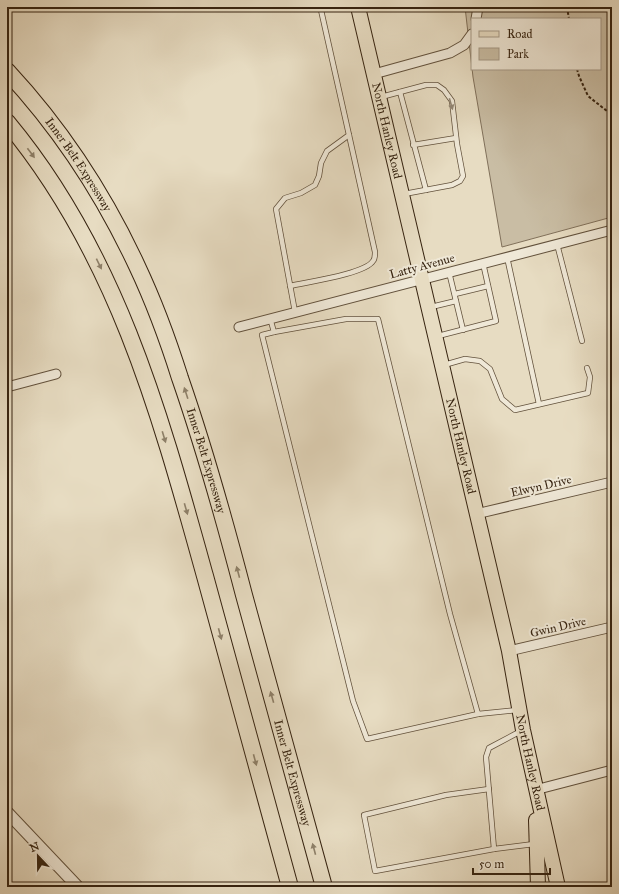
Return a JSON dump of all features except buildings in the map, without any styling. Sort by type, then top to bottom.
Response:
[{"type":"highway","name":"Inner Belt Expressway","points":[[7,71],[53,127],[90,180],[107,208],[134,260],[159,319],[212,477],[324,887]]},
{"type":"highway","points":[[7,122],[38,162],[79,226],[128,328],[152,399],[185,507],[290,887]]},
{"type":"main road","name":"North Hanley Road","points":[[358,7],[509,651],[535,790],[542,842]]},
{"type":"main road","points":[[538,887],[542,842]]},
{"type":"main road","points":[[542,842],[558,887]]},
{"type":"street","points":[[476,18],[478,7]]},
{"type":"street","points":[[374,74],[450,53],[464,45],[471,35]]},
{"type":"street","name":"Latty Avenue","points":[[239,326],[612,230]]},
{"type":"street","points":[[7,387],[56,374]]},
{"type":"street","name":"Elwyn Drive","points":[[476,514],[612,482]]},
{"type":"street","name":"Gwin Drive","points":[[509,651],[612,627]]},
{"type":"street","points":[[535,790],[612,770]]},
{"type":"street","points":[[7,812],[78,887]]},
{"type":"lane","points":[[290,286],[355,272],[369,265],[374,260],[375,252],[321,10]]},
{"type":"lane","points":[[380,97],[426,85],[437,85],[444,90],[452,101],[456,138],[463,176],[460,182],[452,185],[402,194]]},
{"type":"lane","points":[[400,92],[426,190]]},
{"type":"lane","points":[[295,312],[276,209],[285,198],[301,193],[315,185],[321,163],[327,151],[349,135]]},
{"type":"lane","points":[[413,145],[456,138]]},
{"type":"lane","points":[[558,244],[582,341]]},
{"type":"lane","points":[[507,257],[539,404]]},
{"type":"lane","points":[[436,336],[496,321],[483,263]]},
{"type":"lane","points":[[449,272],[463,330]]},
{"type":"lane","points":[[455,294],[488,286]]},
{"type":"lane","points":[[429,308],[456,301]]},
{"type":"lane","points":[[270,318],[274,332]]},
{"type":"lane","points":[[478,714],[450,614],[378,319],[346,319],[262,335],[353,701],[367,739],[478,714],[519,710]]},
{"type":"lane","points":[[442,366],[466,359],[480,362],[490,369],[502,399],[515,410],[588,393],[590,377],[587,368]]},
{"type":"lane","points":[[494,849],[486,757],[489,748],[523,730]]},
{"type":"lane","points":[[489,789],[446,795],[364,815],[374,871],[494,849],[542,842]]},
{"type":"path","points":[[567,7],[569,18]]},
{"type":"path","points":[[577,70],[588,96],[612,115]]},
{"type":"green space","points":[[465,7],[609,7],[612,17],[612,217],[502,247],[472,70],[601,70],[601,18],[471,18],[471,59]]}]
